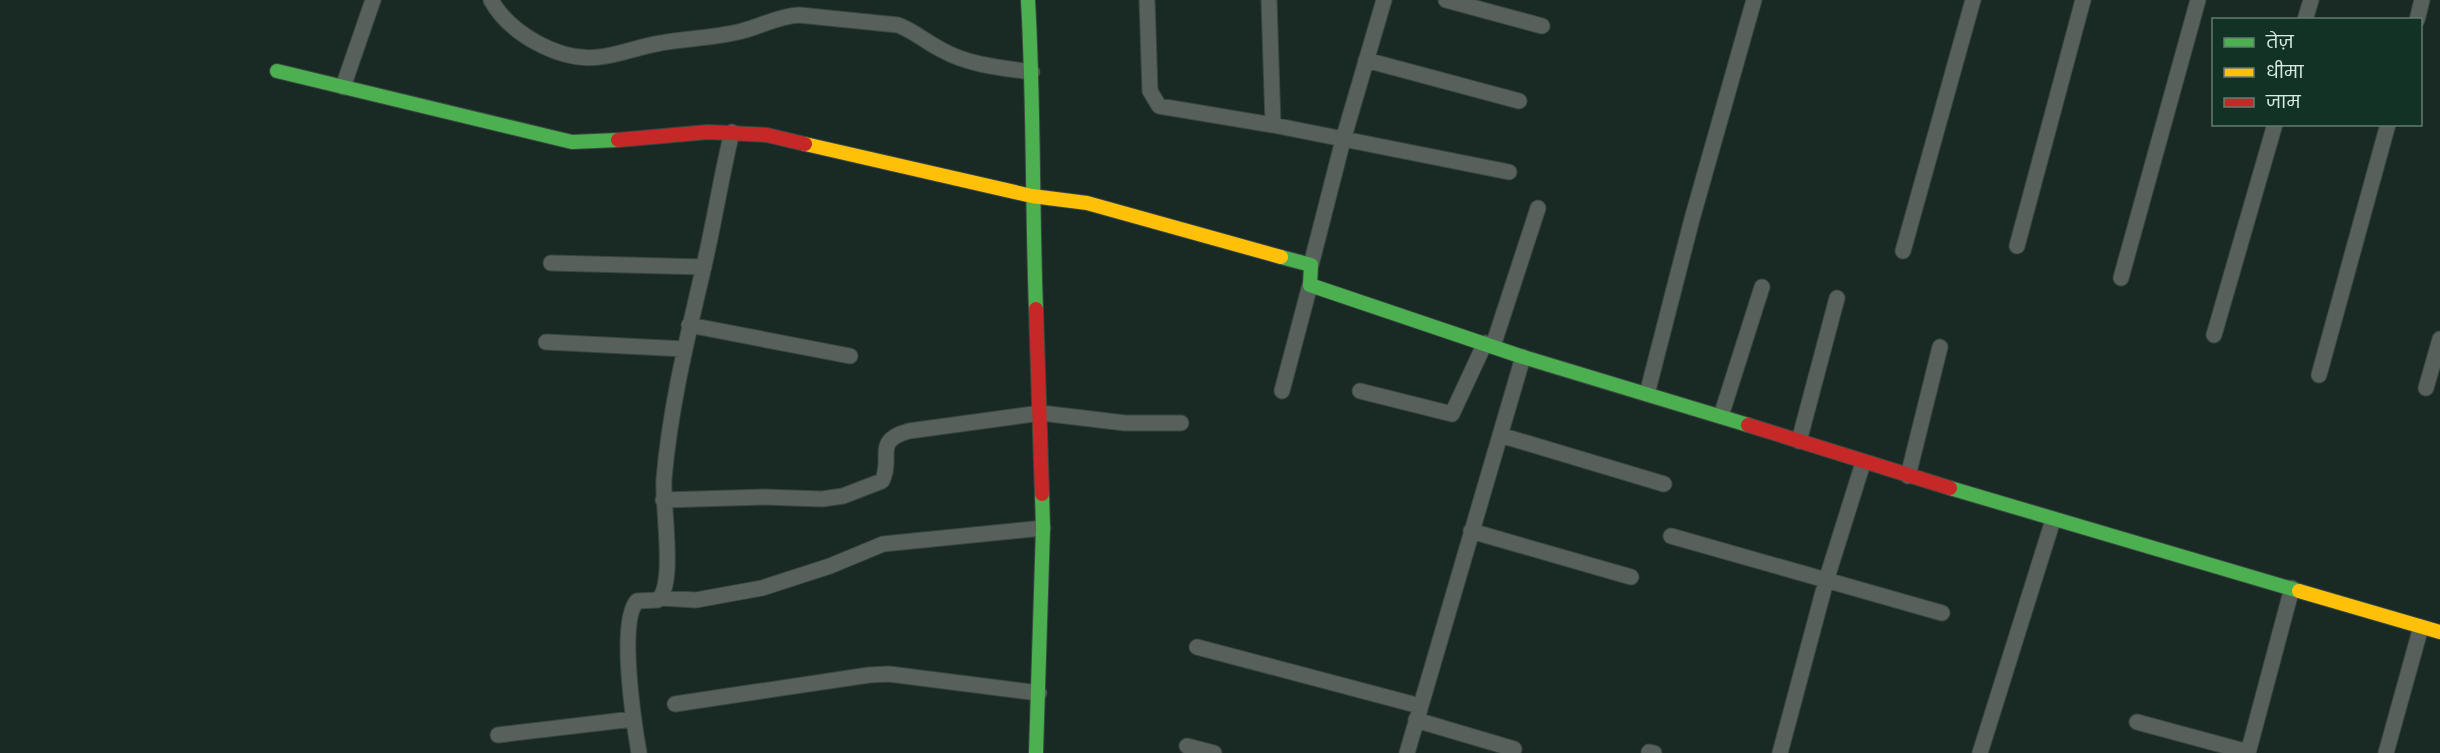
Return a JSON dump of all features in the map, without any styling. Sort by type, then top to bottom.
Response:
[{"type":"street","points":[[343,87],[373,0]]},
{"type":"street","points":[[491,0],[506,19],[539,43],[562,53],[589,58],[653,44],[742,31],[788,15],[799,15],[898,25],[910,29],[941,50],[970,61],[1032,72]]},
{"type":"street","points":[[1028,0],[1032,72],[1032,196],[1041,413],[1043,528],[1036,753]]},
{"type":"street","points":[[1147,0],[1150,91],[1156,104],[1164,108],[1274,124],[1343,140],[1509,172]]},
{"type":"street","points":[[1269,0],[1274,124]]},
{"type":"street","points":[[1282,391],[1310,285],[1311,265],[1343,140],[1384,0]]},
{"type":"street","points":[[1446,0],[1542,26]]},
{"type":"street","points":[[1647,394],[1692,219],[1754,0]]},
{"type":"street","points":[[1903,251],[1973,0]]},
{"type":"street","points":[[2017,246],[2083,0]]},
{"type":"street","points":[[2121,278],[2198,0]]},
{"type":"street","points":[[2306,18],[2311,0]]},
{"type":"street","points":[[2418,18],[2422,0]]},
{"type":"street","points":[[1366,60],[1519,100]]},
{"type":"street","points":[[278,71],[572,142],[621,140],[698,132],[767,135],[1032,196],[1066,198],[1087,203],[1311,265]]},
{"type":"street","points":[[2214,335],[2274,126]]},
{"type":"street","points":[[2319,375],[2387,126]]},
{"type":"street","points":[[660,598],[668,549],[663,500],[671,422],[689,325],[704,267],[732,132]]},
{"type":"street","points":[[1360,391],[1452,414],[1489,345],[1538,208]]},
{"type":"street","points":[[551,263],[704,267]]},
{"type":"street","points":[[1310,285],[1523,357],[1721,416],[1863,464],[2440,633]]},
{"type":"street","points":[[1721,416],[1762,287]]},
{"type":"street","points":[[1799,441],[1837,298]]},
{"type":"street","points":[[689,325],[850,356]]},
{"type":"street","points":[[2426,388],[2440,339]]},
{"type":"street","points":[[546,342],[685,349]]},
{"type":"street","points":[[1908,476],[1940,347]]},
{"type":"street","points":[[1407,753],[1523,357]]},
{"type":"street","points":[[663,500],[764,497],[822,500],[843,496],[882,481],[885,473],[885,449],[892,438],[900,434],[1041,413],[1113,422],[1182,423]]},
{"type":"street","points":[[1500,435],[1665,483]]},
{"type":"street","points":[[1780,753],[1826,581],[1863,464]]},
{"type":"street","points":[[1980,753],[2053,520]]},
{"type":"street","points":[[639,753],[633,719],[628,660],[632,611],[637,601],[660,598],[696,600],[762,588],[830,566],[883,544],[1043,528]]},
{"type":"street","points":[[1471,531],[1631,577]]},
{"type":"street","points":[[1671,536],[1942,614]]},
{"type":"street","points":[[2137,722],[2248,752],[2292,588]]},
{"type":"street","points":[[2386,753],[2421,627]]},
{"type":"street","points":[[1197,647],[1418,713],[1514,749]]},
{"type":"street","points":[[675,704],[889,674],[1039,693]]},
{"type":"street","points":[[498,735],[633,719]]},
{"type":"street","points":[[1187,746],[1214,753]]},
{"type":"traffic: fast","points":[[1028,0],[1036,309]]},
{"type":"traffic: fast","points":[[277,71],[572,142],[618,140]]},
{"type":"traffic: fast","points":[[1281,257],[1311,265],[1310,285],[1523,357],[1748,425]]},
{"type":"traffic: fast","points":[[1950,488],[2299,591]]},
{"type":"traffic: fast","points":[[1036,753],[1042,494]]},
{"type":"traffic: slow","points":[[805,144],[1032,196],[1087,203],[1281,257]]},
{"type":"traffic: slow","points":[[2299,591],[2440,632]]},
{"type":"traffic: jam","points":[[618,140],[708,132],[767,135],[805,144]]},
{"type":"traffic: jam","points":[[1036,309],[1042,494]]},
{"type":"traffic: jam","points":[[1748,425],[1950,488]]}]
